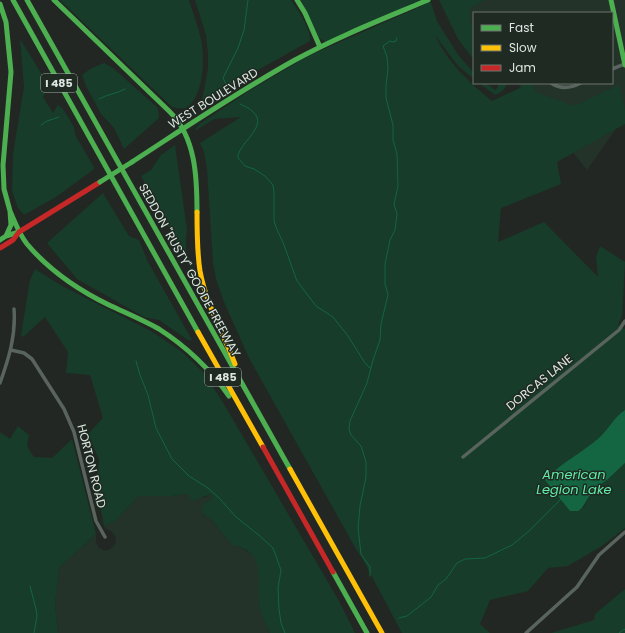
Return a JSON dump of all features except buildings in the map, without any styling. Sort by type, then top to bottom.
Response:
[{"type":"main road","name":"SEDDON \"RUSTY\" GOODE FREEWAY","points":[[13,0],[367,633]]},
{"type":"main road","name":"SEDDON \"RUSTY\" GOODE FREEWAY","points":[[27,0],[382,633]]},
{"type":"main road","points":[[54,0],[161,103],[176,118],[183,128],[196,174],[198,252],[200,271],[206,293],[216,319],[248,394]]},
{"type":"main road","points":[[297,0],[305,13],[320,47]]},
{"type":"main road","name":"WEST BOULEVARD","points":[[0,240],[6,236],[19,232],[132,162],[216,107],[284,66],[320,47],[428,0]]},
{"type":"main road","points":[[611,0],[625,64]]},
{"type":"main road","points":[[0,4],[6,22],[11,72],[3,153],[3,177],[6,200],[17,223],[19,232],[26,243],[40,257],[70,283],[101,301],[158,329],[182,345],[199,360],[224,387],[261,444]]},
{"type":"main road","points":[[6,236],[11,225],[10,211]]},
{"type":"main road","name":"WEST BOULEVARD","points":[[0,248],[13,240],[19,232]]},
{"type":"street","points":[[613,69],[625,64]]},
{"type":"street","points":[[553,84],[560,88],[567,88],[578,84]]},
{"type":"street","points":[[0,383],[11,350],[15,324],[14,309]]},
{"type":"street","name":"DORCAS LANE","points":[[463,457],[619,330],[625,321]]},
{"type":"street","name":"HORTON ROAD","points":[[11,350],[24,353],[32,360],[69,418],[78,445],[96,521],[105,537]]},
{"type":"street","points":[[526,633],[577,587],[599,555],[625,532]]},
{"type":"shaded area","points":[[60,0],[189,0],[200,34],[203,55],[200,85],[193,102],[184,108],[172,107]]},
{"type":"shaded area","points":[[195,0],[291,0],[306,25],[310,36],[310,41],[207,100],[202,100],[208,69],[208,54],[206,35]]},
{"type":"shaded area","points":[[300,0],[418,0],[416,3],[326,42],[319,38]]},
{"type":"shaded area","points":[[420,0],[430,0],[437,21],[459,56],[473,72],[473,78],[458,66],[435,35],[440,45],[467,79],[492,101],[522,87],[521,84],[532,84],[536,92],[574,106],[619,85],[625,110],[625,124],[557,162],[561,184],[501,208],[498,242],[544,222],[598,277],[596,257],[600,246],[625,262],[622,316],[618,325],[625,329],[625,410],[618,416],[600,438],[557,468],[545,480],[570,511],[583,508],[593,490],[607,480],[625,463],[625,528],[602,546],[568,566],[548,568],[528,591],[490,600],[480,624],[490,633],[402,633],[362,558],[249,358],[224,302],[216,279],[213,263],[207,169],[204,152],[200,143],[241,117],[214,119],[198,129],[195,129],[201,123],[249,91],[308,56],[422,6]]},
{"type":"shaded area","points":[[439,0],[485,0],[470,8],[470,21],[473,26],[473,59],[458,39]]},
{"type":"shaded area","points":[[452,0],[625,0],[625,116],[587,170],[518,84],[613,84],[613,12],[473,12],[473,27]]},
{"type":"shaded area","points":[[20,39],[49,86],[43,97],[53,113],[58,105],[63,109],[74,127],[75,135],[94,167],[93,170],[56,197],[24,215],[18,208],[12,191],[13,154],[24,87]]},
{"type":"shaded area","points":[[104,63],[113,68],[158,108],[159,118],[124,149],[114,128],[101,114],[86,86],[82,75],[90,69]]},
{"type":"shaded area","points":[[480,84],[487,84],[495,90],[498,87],[498,84],[506,84],[500,93],[495,95]]},
{"type":"shaded area","points":[[175,145],[187,230],[187,252],[193,274],[141,176],[151,170],[161,155]]},
{"type":"shaded area","points":[[103,193],[129,236],[139,240],[148,262],[192,340],[188,340],[159,320],[144,317],[77,279],[47,243]]},
{"type":"shaded area","points":[[35,269],[62,286],[151,331],[182,352],[205,374],[339,601],[355,633],[270,633],[259,605],[258,566],[250,553],[243,548],[232,545],[210,518],[205,516],[201,509],[205,503],[212,499],[211,494],[192,501],[187,494],[172,496],[139,496],[115,521],[104,526],[96,486],[99,460],[88,434],[103,418],[90,375],[66,373],[68,352],[45,317],[23,337],[21,335],[30,280]]},
{"type":"shaded area","points":[[18,426],[29,435],[27,446],[34,457],[52,458],[72,439],[96,534],[59,568],[55,604],[58,633],[0,633],[0,432],[10,439]]},
{"type":"shaded area","points":[[187,494],[204,498],[211,494],[212,499],[205,503],[204,516],[210,518],[232,545],[254,555],[259,565],[259,603],[270,633],[58,633],[55,604],[59,568],[96,534],[96,543],[99,548],[106,551],[113,547],[116,542],[115,536],[104,526],[115,521],[139,496],[172,496]]},
{"type":"shaded area","points":[[625,589],[625,633],[551,633],[594,620],[595,614]]},
{"type":"water","name":"American Legion Lake","points":[[625,410],[625,463],[607,480],[593,490],[582,508],[578,511],[570,511],[545,480],[558,468],[599,438]]},
{"type":"waterway","points":[[227,86],[223,78],[238,48],[244,30],[248,0]]},
{"type":"waterway","points":[[370,576],[370,567],[361,554],[358,528],[360,506],[366,477],[366,462],[361,446],[351,435],[349,429],[350,421],[367,383],[380,340],[381,324],[388,295],[385,284],[385,264],[390,240],[395,230],[397,214],[394,204],[398,186],[397,154],[393,140],[393,125],[386,98],[388,69],[387,57],[383,46],[390,41],[396,41],[397,38]]},
{"type":"waterway","points":[[99,99],[125,89]]},
{"type":"waterway","points":[[240,104],[252,111],[257,117],[258,123],[242,147],[238,158],[245,166],[254,169],[265,176],[273,185],[274,221],[297,281],[316,306],[333,317],[370,368]]},
{"type":"waterway","points":[[41,125],[47,121],[59,117]]},
{"type":"waterway","points":[[136,361],[148,395],[156,428],[172,459],[189,476],[208,488],[236,517],[273,548],[281,570],[278,588],[279,609],[281,623],[285,633]]},
{"type":"waterway","points":[[399,618],[407,616],[431,597],[438,585],[446,579],[457,563],[465,559],[485,558],[512,545],[529,531],[561,499]]},
{"type":"waterway","points":[[30,586],[37,616],[34,633]]},
{"type":"waterway","points":[[619,633],[625,629]]},
{"type":"traffic: fast","points":[[13,0],[198,332]]},
{"type":"traffic: fast","points":[[27,0],[290,469]]},
{"type":"traffic: fast","points":[[54,0],[179,122],[190,146],[193,159],[197,212]]},
{"type":"traffic: fast","points":[[297,0],[305,13],[320,47]]},
{"type":"traffic: fast","points":[[132,162],[233,97],[295,60],[377,21],[428,0]]},
{"type":"traffic: fast","points":[[611,0],[625,65]]},
{"type":"traffic: fast","points":[[0,4],[6,22],[11,72],[3,165],[4,189],[10,211],[11,225],[6,236]]},
{"type":"traffic: fast","points":[[100,182],[132,162]]},
{"type":"traffic: fast","points":[[10,211],[24,240],[54,271],[86,293],[159,329],[169,336],[197,359],[229,396]]},
{"type":"traffic: fast","points":[[0,240],[6,236],[19,232]]},
{"type":"traffic: fast","points":[[333,572],[367,633]]},
{"type":"traffic: slow","points":[[197,212],[198,257],[200,271],[206,295],[235,364]]},
{"type":"traffic: slow","points":[[198,332],[263,447]]},
{"type":"traffic: slow","points":[[290,469],[382,633]]},
{"type":"traffic: jam","points":[[0,248],[13,240],[19,232],[100,182]]},
{"type":"traffic: jam","points":[[263,447],[333,572]]}]
